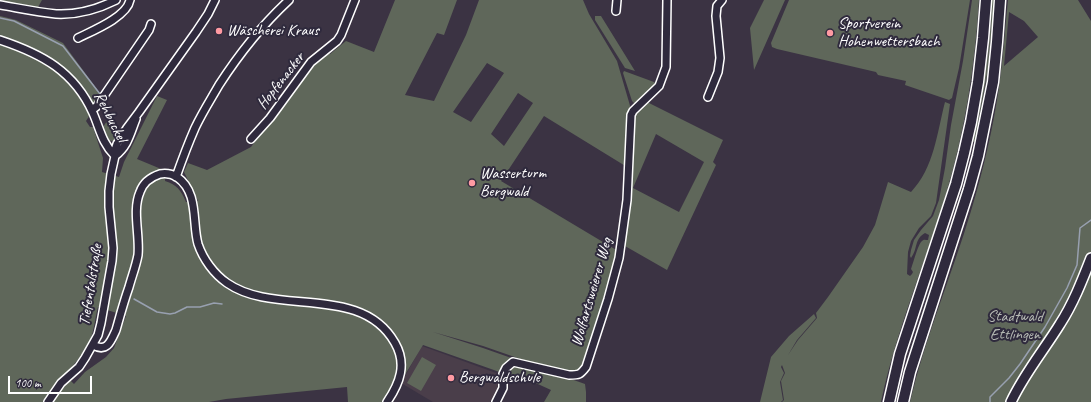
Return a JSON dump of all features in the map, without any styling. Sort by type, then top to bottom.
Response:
[{"type":"highway","points":[[889,402],[900,354],[954,192],[964,153],[978,82],[986,0]]},
{"type":"highway","points":[[903,402],[910,372],[965,204],[978,156],[992,82],[1000,0]]},
{"type":"main road","points":[[1011,402],[1021,383],[1068,311],[1091,258]]},
{"type":"street","points":[[0,5],[57,14],[74,13],[97,8],[116,0]]},
{"type":"street","points":[[78,38],[102,27],[109,22],[123,11],[130,0]]},
{"type":"street","name":"Tiefentalstraße","points":[[48,402],[61,383],[78,366],[93,345],[98,335],[112,261],[113,248],[109,191],[115,156],[124,148],[139,112],[196,32],[215,0]]},
{"type":"street","points":[[176,177],[195,127],[223,80],[238,57],[261,28],[289,0]]},
{"type":"street","name":"Hopfenacker","points":[[251,139],[270,118],[311,62],[337,41],[356,0]]},
{"type":"street","points":[[616,11],[617,0]]},
{"type":"street","name":"Wolfartsweierer Weg","points":[[496,402],[503,388],[503,374],[506,368],[513,362],[569,375],[578,375],[586,367],[608,299],[619,258],[628,200],[631,117],[633,111],[660,84],[666,67],[667,0]]},
{"type":"street","points":[[708,97],[718,72],[720,58],[716,16],[717,6],[722,0]]},
{"type":"street","points":[[92,110],[97,106],[149,30],[151,24]]},
{"type":"street","name":"Rehbuckel","points":[[0,40],[32,52],[50,62],[60,69],[78,87],[92,110],[105,144],[109,151],[115,156]]},
{"type":"street","points":[[93,345],[102,348],[106,346],[112,340],[116,330],[137,262],[139,243],[137,207],[142,187],[146,182],[159,174],[167,174],[176,177],[186,186],[192,198],[195,230],[202,254],[216,274],[227,283],[240,290],[270,299],[310,302],[350,309],[380,324],[391,337],[399,350],[402,364],[398,382],[387,402]]},
{"type":"shaded area","name":"Bergwaldschule","points":[[422,346],[496,373],[499,386],[490,402],[433,402],[401,383]]},
{"type":"green space","points":[[0,0],[42,0],[37,9],[0,3]]},
{"type":"green space","points":[[395,0],[457,0],[444,35],[437,33],[405,95],[434,101],[466,35],[479,0],[583,0],[589,14],[617,61],[631,109],[627,167],[544,116],[501,181],[618,251],[609,287],[585,363],[577,372],[552,370],[483,346],[433,332],[585,384],[586,402],[544,402],[551,390],[529,380],[508,375],[423,345],[400,383],[386,402],[348,402],[347,387],[209,402],[0,402],[0,16],[16,20],[63,43],[102,96],[86,121],[90,127],[93,127],[103,158],[102,172],[119,177],[124,162],[157,96],[167,100],[137,159],[166,171],[165,181],[178,188],[186,202],[198,201],[184,172],[188,163],[207,170],[251,147],[313,64],[329,53],[330,54],[346,41],[374,52]],"holes":[[[487,63],[504,73],[471,122],[453,112]],[[518,93],[533,103],[504,146],[491,134]],[[98,307],[126,316],[114,348],[106,357],[85,372],[74,384],[65,375],[82,355],[88,346],[93,333]]]},
{"type":"green space","points":[[764,0],[785,0],[754,70],[750,28]]},
{"type":"green space","points":[[789,0],[970,0],[959,68],[952,98],[949,100],[905,85],[906,81],[878,75],[876,72],[772,47],[771,43]]},
{"type":"green space","points":[[972,0],[979,0],[975,49],[959,146],[938,220],[895,349],[881,402],[782,402],[784,400],[781,381],[785,373],[782,365],[781,367],[784,373],[780,382],[783,400],[781,402],[760,402],[771,357],[789,336],[814,314],[816,318],[797,340],[788,355],[798,340],[817,318],[816,313],[863,247],[875,225],[888,182],[911,192],[919,183],[934,150],[945,102],[950,104],[936,203],[931,216],[919,228],[911,241],[908,252],[907,274],[910,276],[912,274],[913,272],[911,269],[920,243],[923,240],[928,240],[929,235],[925,233],[919,238],[911,258],[911,250],[914,240],[933,216],[939,200]]},
{"type":"green space","points":[[992,0],[994,0],[994,3],[988,69],[975,141],[973,142],[986,72]]},
{"type":"green space","name":"Stadtwald Ettlingen","points":[[1008,0],[1078,0],[1091,21],[1091,402],[910,402],[923,354],[964,235],[984,165],[999,87]],"holes":[[[1009,12],[1024,21],[1038,37],[1004,66]]]},
{"type":"green space","points":[[595,16],[601,16],[635,71],[625,68],[595,20]]},
{"type":"green space","points":[[624,71],[656,84],[635,104],[632,101],[623,73]]},
{"type":"green space","points":[[645,101],[723,140],[713,162],[716,165],[667,270],[625,246],[634,118],[636,112]],"holes":[[[656,134],[704,162],[679,212],[633,188]]]},
{"type":"green space","points":[[107,121],[121,131],[114,141],[109,140],[105,134],[103,127]]},
{"type":"green space","points":[[422,357],[436,365],[421,391],[407,383]]},
{"type":"waterway","points":[[0,18],[14,21],[63,46],[100,94]]},
{"type":"waterway","points":[[990,402],[990,397],[1009,378],[1045,327],[1067,288],[1077,265],[1080,228],[1091,220]]},
{"type":"waterway","points":[[134,299],[157,312],[170,314],[187,307],[200,307],[214,303],[222,304]]},
{"type":"place","name":"Wäscherei Kraus","points":[[219,31]]},
{"type":"place","name":"Sportverein Hohenwettersbach","points":[[830,33]]},
{"type":"place","name":"Wasserturm Bergwald","points":[[472,183]]},
{"type":"place","name":"Bergwaldschule","points":[[451,378]]}]
